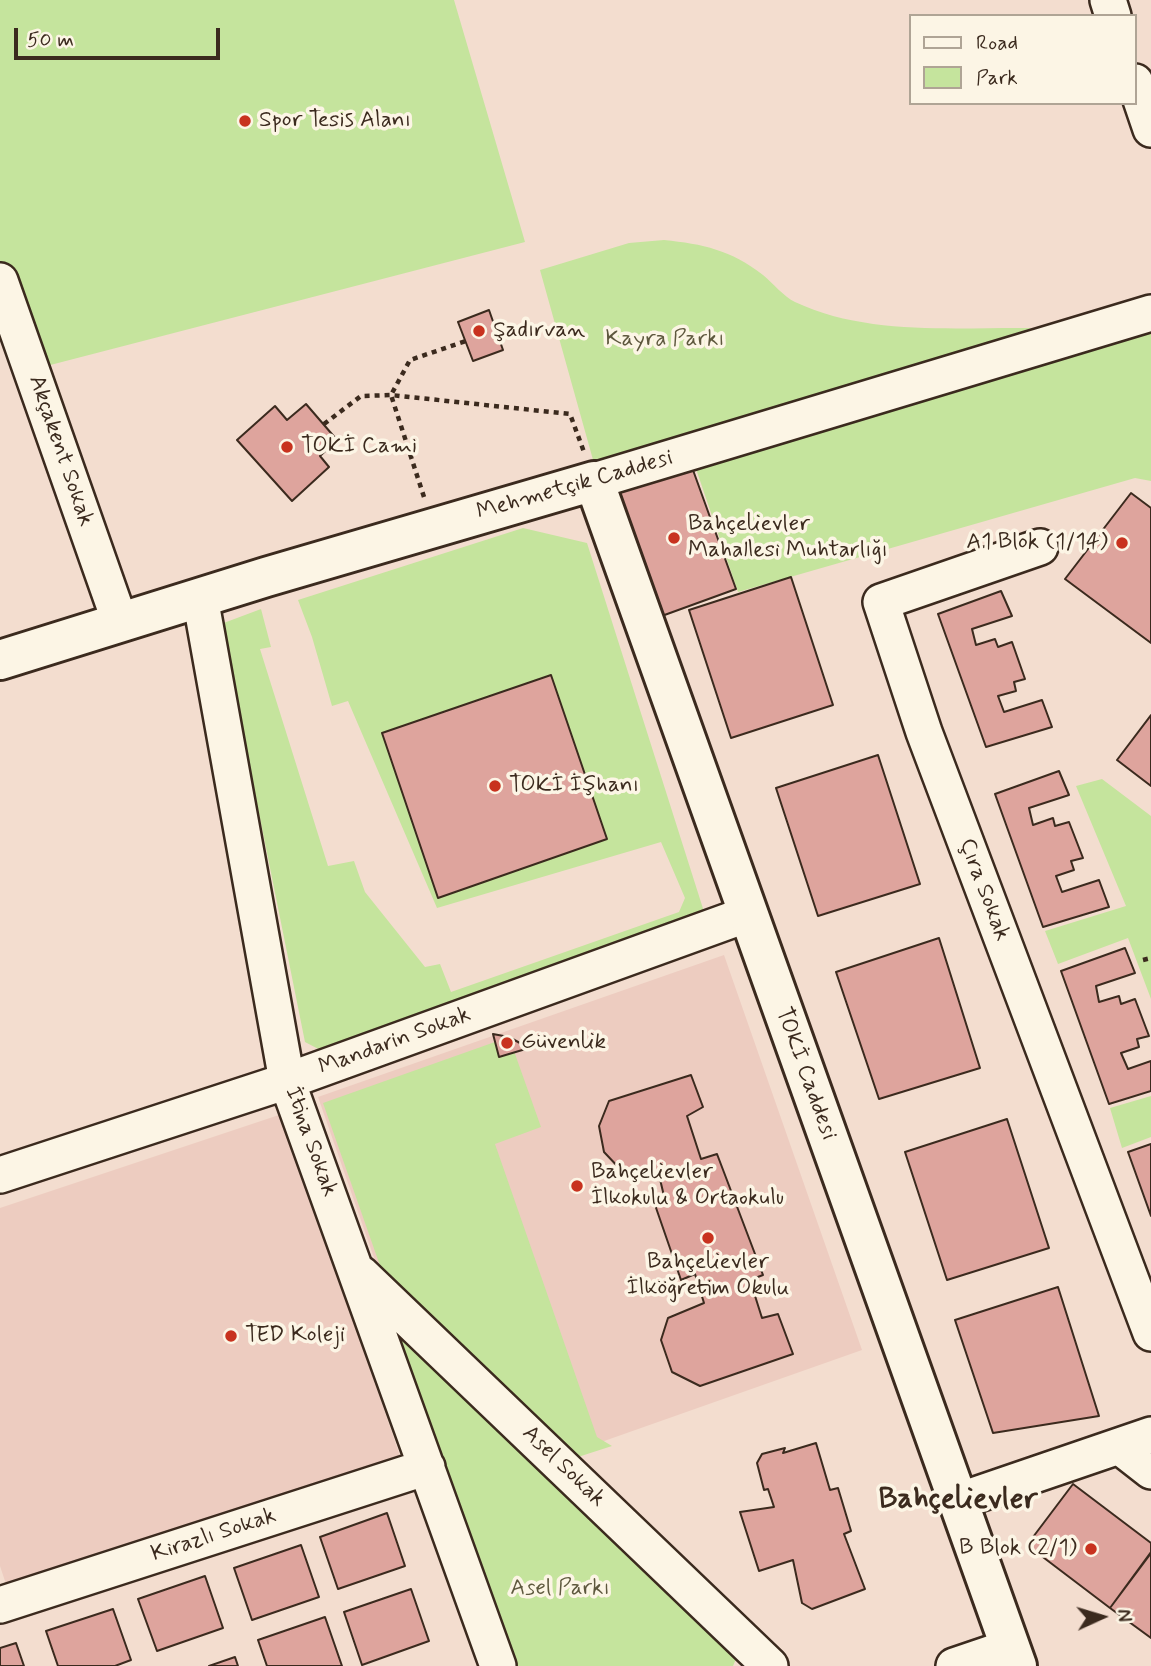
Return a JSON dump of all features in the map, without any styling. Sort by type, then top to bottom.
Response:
[{"type":"main road","name":"Mehmetçik Caddesi","points":[[0,660],[200,597],[594,481]]},
{"type":"main road","name":"TOKİ Caddesi","points":[[594,481],[1013,1657]]},
{"type":"street","points":[[1137,88],[1151,129]]},
{"type":"street","name":"Akçakent Sokak","points":[[0,281],[120,622]]},
{"type":"street","name":"Mehmetçik Caddesi","points":[[594,481],[1151,313]]},
{"type":"street","name":"Çıra Sokak","points":[[1040,547],[881,602],[924,733],[1151,1333]]},
{"type":"street","name":"İtina Sokak","points":[[200,597],[287,1081],[498,1666]]},
{"type":"street","name":"Mandarin Sokak","points":[[0,1175],[287,1081],[748,914]]},
{"type":"street","name":"Asel Sokak","points":[[355,1269],[770,1666]]},
{"type":"street","points":[[958,1501],[1151,1435]]},
{"type":"street","points":[[1119,1446],[1151,1471]]},
{"type":"street","name":"Kirazlı Sokak","points":[[0,1605],[427,1467]]},
{"type":"street","points":[[954,1666],[1013,1657]]},
{"type":"path","points":[[427,506],[391,395],[410,360],[466,341]]},
{"type":"path","points":[[324,424],[361,396],[391,395],[570,414]]},
{"type":"path","points":[[1143,960],[1151,958]]},
{"type":"shaded area","name":"Bahçelievler İlkokulu & Ortaokulu","points":[[724,955],[862,1350],[573,1452],[380,1275],[318,1097]]},
{"type":"shaded area","points":[[282,1114],[400,1456],[6,1584],[0,1566],[0,1208]]},
{"type":"green space","name":"Spor Tesis Alanı","points":[[0,0],[454,0],[525,242],[31,370],[0,281]]},
{"type":"green space","name":"Kayra Parkı","points":[[664,240],[704,246],[728,254],[751,266],[795,302],[852,320],[912,327],[1032,328],[595,467],[540,270],[629,243]]},
{"type":"green space","points":[[1151,329],[1151,481],[1135,478],[738,592],[694,463]]},
{"type":"green space","points":[[523,528],[587,543],[706,918],[326,1053],[305,1042],[221,624],[261,609],[271,647],[260,649],[328,866],[354,861],[365,892],[425,967],[440,964],[451,992],[679,912],[685,898],[661,842],[437,908],[348,701],[332,706],[298,600]]},
{"type":"green space","points":[[1102,779],[1151,816],[1151,999],[1128,938],[1058,964],[1045,931],[1126,906],[1076,786]]},
{"type":"green space","points":[[509,1037],[541,1127],[495,1144],[597,1437],[612,1446],[578,1457],[385,1280],[323,1103]]},
{"type":"green space","points":[[1151,1096],[1151,1137],[1122,1148],[1110,1108]]},
{"type":"green space","name":"Asel Parkı","points":[[382,1319],[739,1652],[733,1666],[506,1666]]},
{"type":"building","name":"Şadırvan","points":[[489,310],[503,350],[473,361],[458,322]]},
{"type":"building","name":"TOKİ Cami","points":[[306,404],[337,440],[320,456],[329,467],[292,501],[237,440],[275,406],[287,420]]},
{"type":"building","name":"Bahçelievler Mahallesi Muhtarlığı","points":[[689,459],[736,589],[659,617],[612,487]]},
{"type":"building","name":"A1 Blok (1/14)","points":[[1131,493],[1151,508],[1151,643],[1065,579]]},
{"type":"building","points":[[791,577],[833,705],[731,738],[689,610]]},
{"type":"building","points":[[1001,591],[1012,616],[972,629],[976,645],[995,639],[998,647],[1012,642],[1025,679],[1014,682],[1016,691],[998,696],[1004,712],[1042,700],[1052,727],[986,747],[938,614]]},
{"type":"building","name":"TOKİ İşhanı","points":[[551,675],[607,839],[438,898],[382,733]]},
{"type":"building","points":[[1151,715],[1151,786],[1117,760]]},
{"type":"building","points":[[878,755],[920,884],[818,916],[776,788]]},
{"type":"building","points":[[1059,771],[1069,795],[1029,808],[1033,825],[1053,818],[1055,826],[1069,822],[1083,858],[1071,861],[1074,870],[1056,876],[1062,892],[1099,880],[1109,907],[1043,927],[995,794]]},
{"type":"building","points":[[939,938],[980,1068],[879,1099],[836,972]]},
{"type":"building","points":[[1125,948],[1135,973],[1096,986],[1099,1002],[1119,996],[1121,1004],[1135,999],[1149,1036],[1137,1039],[1139,1047],[1121,1053],[1128,1069],[1151,1061],[1151,1091],[1109,1104],[1061,971]]},
{"type":"building","name":"Güvenlik","points":[[493,1034],[509,1037],[529,1048],[499,1057]]},
{"type":"building","name":"Bahçelievler İlköğretim Okulu","points":[[691,1075],[703,1107],[687,1116],[701,1159],[717,1154],[763,1275],[750,1280],[762,1318],[778,1314],[793,1354],[700,1386],[672,1372],[661,1340],[668,1318],[704,1303],[695,1274],[681,1280],[654,1202],[664,1196],[659,1175],[622,1171],[604,1152],[599,1126],[609,1101]]},
{"type":"building","points":[[1007,1119],[1049,1248],[947,1280],[905,1152]]},
{"type":"building","points":[[1151,1144],[1151,1216],[1128,1152]]},
{"type":"building","points":[[1058,1287],[1099,1416],[993,1433],[955,1320]]},
{"type":"building","points":[[816,1443],[830,1490],[838,1488],[851,1531],[844,1534],[865,1589],[812,1609],[802,1603],[793,1560],[759,1571],[740,1512],[774,1507],[768,1489],[764,1490],[757,1463],[762,1454],[785,1448],[783,1453]]},
{"type":"building","name":"B Blok (2/1)","points":[[1073,1484],[1151,1543],[1151,1552],[1110,1608],[1027,1545]]},
{"type":"building","points":[[387,1513],[405,1566],[338,1589],[320,1537]]},
{"type":"building","points":[[301,1545],[319,1597],[252,1620],[234,1568]]},
{"type":"building","points":[[1151,1553],[1151,1638],[1110,1608]]},
{"type":"building","points":[[205,1576],[223,1628],[157,1651],[138,1599]]},
{"type":"building","points":[[411,1589],[429,1641],[362,1665],[344,1612]]},
{"type":"building","points":[[113,1609],[131,1660],[115,1666],[58,1666],[46,1631]]},
{"type":"building","points":[[325,1617],[342,1666],[267,1666],[258,1640]]},
{"type":"building","points":[[16,1643],[24,1666],[0,1666],[0,1648]]},
{"type":"building","points":[[235,1657],[238,1666],[209,1666]]},
{"type":"place","name":"Spor Tesis Alanı","points":[[245,121]]},
{"type":"place","name":"Şadırvan","points":[[479,331]]},
{"type":"place","name":"TOKİ Cami","points":[[287,447]]},
{"type":"place","name":"Bahçelievler Mahallesi Muhtarlığı","points":[[674,538]]},
{"type":"place","name":"A1 Blok (1/14)","points":[[1122,543]]},
{"type":"place","name":"TOKİ İşhanı","points":[[495,786]]},
{"type":"place","name":"Güvenlik","points":[[507,1043]]},
{"type":"place","name":"Bahçelievler İlkokulu & Ortaokulu","points":[[577,1186]]},
{"type":"place","name":"Bahçelievler İlköğretim Okulu","points":[[708,1238]]},
{"type":"place","name":"TED Koleji","points":[[231,1336]]},
{"type":"place","name":"B Blok (2/1)","points":[[1091,1549]]},
{"type":"district","name":"Bahçelievler","points":[[958,1501]]}]
